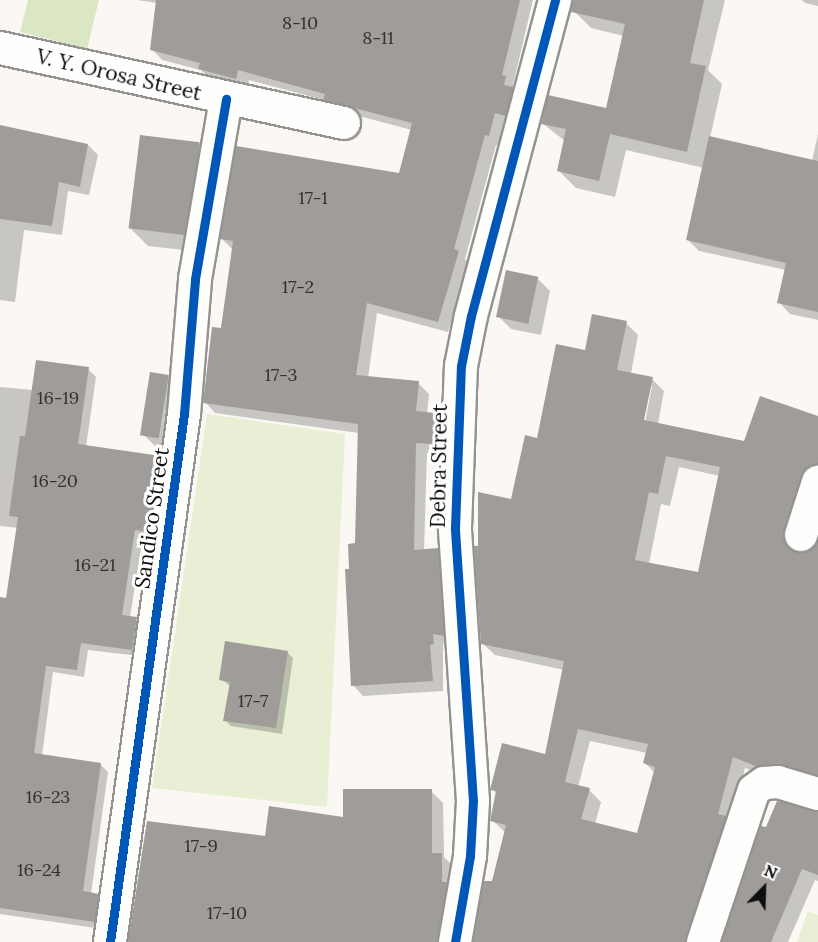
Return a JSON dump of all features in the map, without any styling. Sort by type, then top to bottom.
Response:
[{"type":"street","name":"Debra Street","points":[[455,942],[470,856],[473,801],[455,528],[461,366],[471,316],[555,0]]},
{"type":"street","name":"V. Y. Orosa Street","points":[[0,48],[344,123]]},
{"type":"street","name":"Sandico Street","points":[[110,942],[184,414],[195,279],[226,99]]},
{"type":"street","points":[[801,535],[818,482]]},
{"type":"street","points":[[703,942],[754,790],[764,783],[778,782],[818,794]]},
{"type":"green space","points":[[28,0],[99,0],[87,49],[20,32]]},
{"type":"green space","points":[[207,414],[345,434],[327,807],[152,788]]},
{"type":"green space","points":[[808,911],[818,915],[818,942],[797,942]]},
{"type":"building","points":[[156,0],[520,0],[502,75],[506,76],[504,85],[513,87],[506,116],[495,113],[489,136],[485,135],[454,249],[459,251],[438,322],[367,303],[356,375],[419,381],[416,411],[435,413],[434,444],[416,443],[414,550],[438,548],[444,636],[433,634],[434,644],[430,645],[433,681],[351,686],[345,569],[349,569],[348,544],[355,543],[358,424],[203,403],[212,327],[221,328],[233,241],[220,239],[236,146],[399,173],[412,123],[323,100],[325,94],[238,70],[236,79],[198,69],[200,63],[150,50]]},
{"type":"building","points":[[573,0],[704,0],[690,63],[706,66],[687,152],[610,134],[599,181],[557,171],[566,129],[541,124],[548,95],[606,108],[625,24],[571,12]]},
{"type":"building","points":[[0,125],[88,144],[80,187],[59,182],[52,226],[0,219]]},
{"type":"building","points":[[140,135],[200,142],[188,236],[129,228]]},
{"type":"building","points":[[709,136],[818,161],[818,312],[777,303],[786,263],[686,240]]},
{"type":"building","points":[[506,270],[538,277],[528,324],[496,317]]},
{"type":"building","points":[[592,314],[627,321],[617,370],[653,377],[644,420],[744,441],[760,396],[818,416],[818,465],[806,468],[801,476],[783,538],[796,552],[813,549],[818,541],[818,775],[783,765],[758,767],[733,757],[718,814],[726,816],[686,942],[473,942],[484,881],[492,881],[506,825],[490,821],[496,791],[490,790],[502,743],[545,754],[564,661],[481,644],[474,546],[478,546],[478,492],[511,499],[525,435],[537,438],[556,344],[585,350]],"holes":[[[666,456],[720,467],[698,572],[635,560],[649,492],[658,494]],[[578,729],[648,744],[643,763],[655,767],[637,833],[581,819],[590,788],[565,782]]]},
{"type":"building","points":[[36,360],[89,367],[78,444],[154,455],[148,499],[154,500],[149,532],[135,530],[122,615],[137,617],[132,650],[81,643],[77,670],[46,666],[34,753],[101,763],[83,891],[99,894],[95,922],[0,908],[0,597],[6,598],[18,517],[9,516],[20,436],[25,436]]},
{"type":"building","points":[[150,372],[169,375],[159,438],[140,435]]},
{"type":"building","points":[[225,641],[288,651],[276,728],[223,721],[230,682],[219,680]]},
{"type":"building","points":[[343,789],[432,789],[432,853],[442,853],[442,882],[447,882],[437,942],[128,942],[147,821],[265,836],[269,806],[343,817]]},
{"type":"building","points":[[777,801],[818,811],[818,875],[802,869],[771,942],[722,942],[761,826],[766,827]]},
{"type":"cycle path","points":[[455,942],[470,856],[473,801],[455,528],[461,366],[471,316],[555,0]]},
{"type":"cycle path","points":[[110,942],[184,414],[195,279],[226,99]]}]
